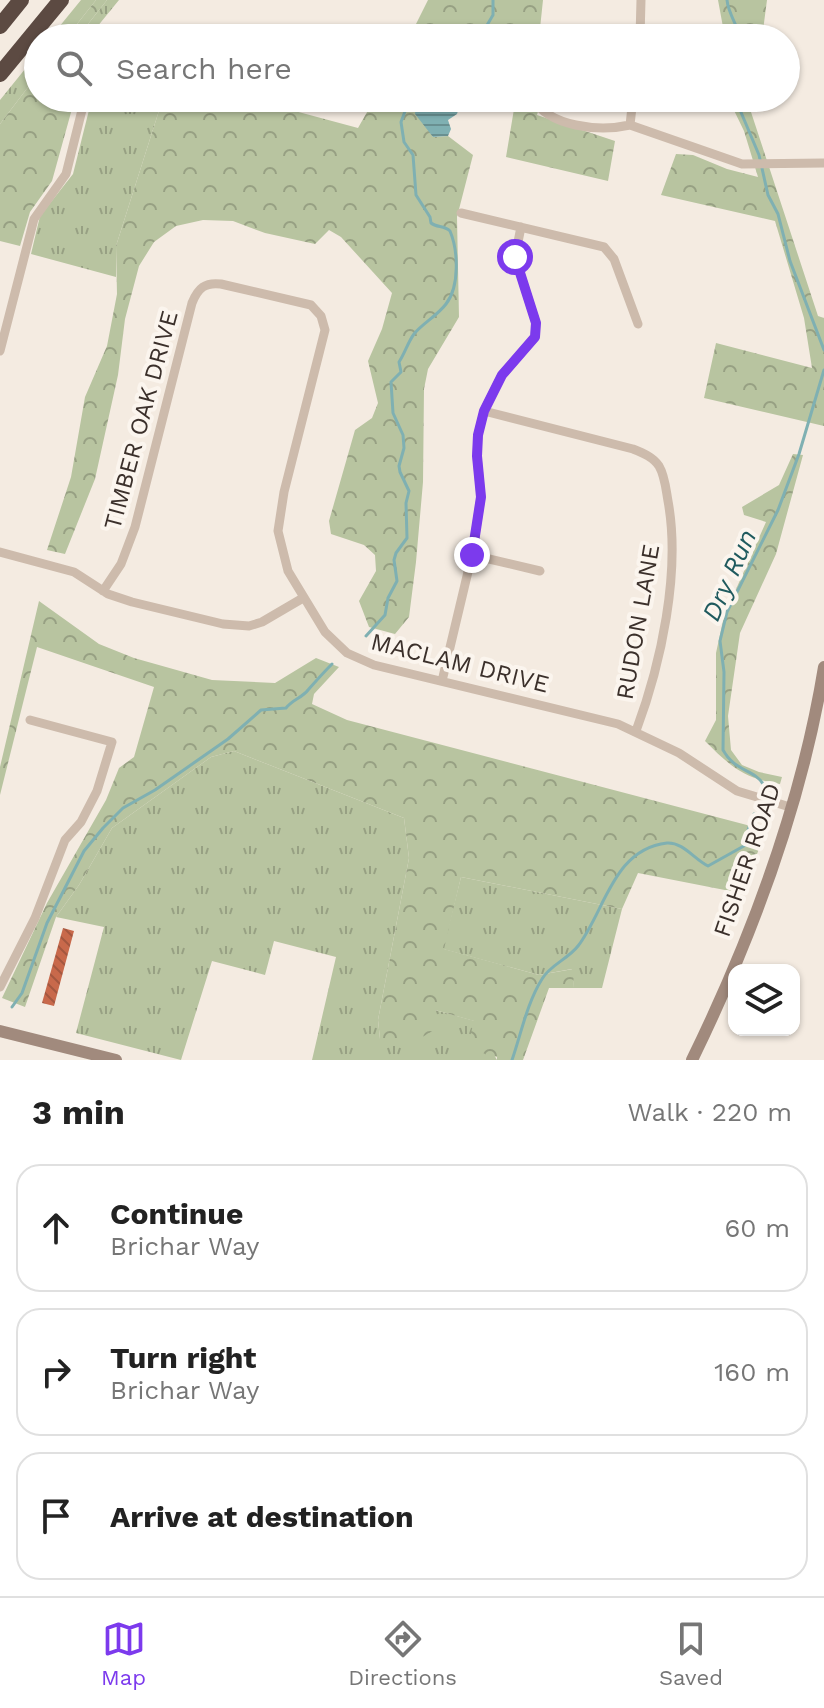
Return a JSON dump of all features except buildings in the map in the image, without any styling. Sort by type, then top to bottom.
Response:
[{"type":"highway","points":[[0,26],[21,0]]},
{"type":"highway","points":[[41,24],[61,0]]},
{"type":"highway","points":[[0,74],[24,45]]},
{"type":"main road","name":"FISHER ROAD","points":[[692,1060],[742,945],[790,807],[824,667]]},
{"type":"main road","points":[[0,1031],[116,1060]]},
{"type":"street","points":[[640,24],[641,0]]},
{"type":"street","points":[[0,351],[34,219],[66,174],[82,112]]},
{"type":"street","points":[[542,112],[561,120],[599,128],[630,125],[730,162],[761,166],[824,163]]},
{"type":"street","points":[[630,125],[631,112]]},
{"type":"street","points":[[461,213],[604,247],[614,259],[638,324]]},
{"type":"street","points":[[442,681],[472,555],[481,497],[477,456],[484,411],[502,375],[535,337],[536,323],[515,257],[521,227]]},
{"type":"street","name":"TIMBER OAK DRIVE","points":[[103,591],[121,564],[135,527],[192,303],[198,290],[211,283],[221,284],[311,305],[321,316]]},
{"type":"street","name":"MACLAM DRIVE","points":[[321,316],[325,330],[284,492],[278,531],[288,571],[325,632],[347,653],[374,665],[636,731],[679,753],[737,791],[790,807]]},
{"type":"street","name":"RUDON LANE","points":[[484,411],[633,449],[648,455],[658,465],[664,479],[673,526],[674,551],[654,678],[636,731]]},
{"type":"street","points":[[0,552],[74,572],[103,591],[132,602],[235,626],[262,622],[303,598]]},
{"type":"street","points":[[472,555],[540,571]]},
{"type":"street","points":[[0,987],[35,918],[65,840],[81,822],[97,791],[112,742],[30,720]]},
{"type":"green space","points":[[81,0],[96,0],[77,24],[61,24]]},
{"type":"green space","points":[[96,0],[107,0],[88,24],[77,24]]},
{"type":"green space","points":[[107,0],[119,0],[99,24],[88,24]]},
{"type":"green space","points":[[428,0],[543,0],[540,24],[416,24]]},
{"type":"green space","points":[[718,0],[767,0],[764,24],[722,24]]},
{"type":"green space","points":[[24,70],[24,92],[0,124],[0,100]]},
{"type":"green space","points":[[24,92],[24,112],[71,112],[52,181],[30,212],[20,246],[0,241],[0,124]]},
{"type":"green space","points":[[88,112],[159,112],[116,246],[116,277],[31,254],[40,216],[73,174]]},
{"type":"green space","points":[[159,112],[299,112],[358,128],[367,112],[418,112],[433,137],[448,136],[473,155],[457,217],[459,317],[428,369],[424,389],[423,482],[416,562],[409,617],[395,634],[369,627],[359,601],[376,571],[375,555],[364,545],[331,534],[329,521],[355,430],[372,418],[378,403],[368,361],[382,329],[392,293],[341,237],[329,230],[315,244],[265,233],[233,221],[203,220],[176,226],[154,242],[139,266],[125,319],[118,375],[95,479],[65,554],[47,550],[71,477],[85,397],[107,346],[117,294],[116,246]]},
{"type":"green space","points":[[514,112],[538,112],[537,115],[615,141],[608,181],[506,157]]},
{"type":"green space","points":[[735,112],[751,112],[818,316],[824,318],[824,426],[704,398],[716,343],[812,368],[804,318],[775,221],[661,195],[676,154],[693,155],[758,177]]},
{"type":"green space","points":[[793,454],[803,455],[776,554],[740,633],[728,716],[731,750],[742,765],[782,777],[780,784],[757,779],[738,770],[705,741],[716,720],[716,653],[724,616],[766,522],[744,515],[742,507],[779,485]]},
{"type":"green space","points":[[39,601],[99,644],[134,658],[212,680],[275,683],[316,658],[339,667],[314,694],[312,704],[347,720],[766,830],[747,881],[735,892],[638,873],[622,909],[461,877],[444,949],[539,975],[573,969],[574,988],[549,988],[523,1060],[497,1060],[497,1057],[467,1049],[474,1021],[435,1010],[434,1030],[416,1041],[380,1039],[378,1020],[409,858],[404,818],[234,751],[211,757],[112,828],[79,885],[56,917],[25,1007],[2,998],[47,903],[106,800],[119,768],[134,757],[154,687],[37,647],[0,795],[0,767]]},
{"type":"green space","points":[[234,751],[404,818],[409,858],[378,1020],[380,1039],[435,1010],[475,1021],[497,1060],[312,1060],[336,957],[274,941],[265,975],[212,961],[181,1060],[76,1033],[104,927],[56,917],[79,885],[112,828],[211,757]]},
{"type":"green space","points":[[461,877],[622,909],[602,988],[574,988],[572,969],[539,975],[443,949]]},
{"type":"water","points":[[458,112],[448,120],[451,129],[448,136],[433,137],[415,114]]},
{"type":"waterway","points":[[488,24],[493,15],[493,0]]},
{"type":"waterway","name":"Dry Run","points":[[727,0],[735,24]]},
{"type":"waterway","points":[[366,636],[385,615],[388,598],[397,581],[394,560],[407,538],[406,503],[409,491],[399,466],[404,448],[403,435],[393,413],[391,382],[401,372],[399,362],[412,337],[446,304],[456,278],[455,248],[450,231],[431,223],[416,195],[413,155],[404,142],[401,122],[405,112]]},
{"type":"waterway","name":"Dry Run","points":[[741,112],[759,155],[768,195],[778,214],[790,261],[824,350]]},
{"type":"waterway","name":"Dry Run","points":[[763,784],[755,775],[733,762],[723,750],[724,672],[720,641],[727,612],[778,510],[799,454],[824,370]]},
{"type":"waterway","points":[[12,1007],[22,993],[47,923],[84,851],[103,828],[123,808],[155,790],[228,739],[261,710],[286,708],[306,693],[332,664]]},
{"type":"waterway","name":"Dry Run","points":[[512,1060],[528,1008],[542,979],[578,946],[622,869],[649,848],[667,843],[683,848],[708,866],[751,842],[748,830],[754,814]]},
{"type":"route","points":[[472,555],[481,497],[477,456],[484,411],[502,375],[535,337],[536,323],[515,257]]}]
